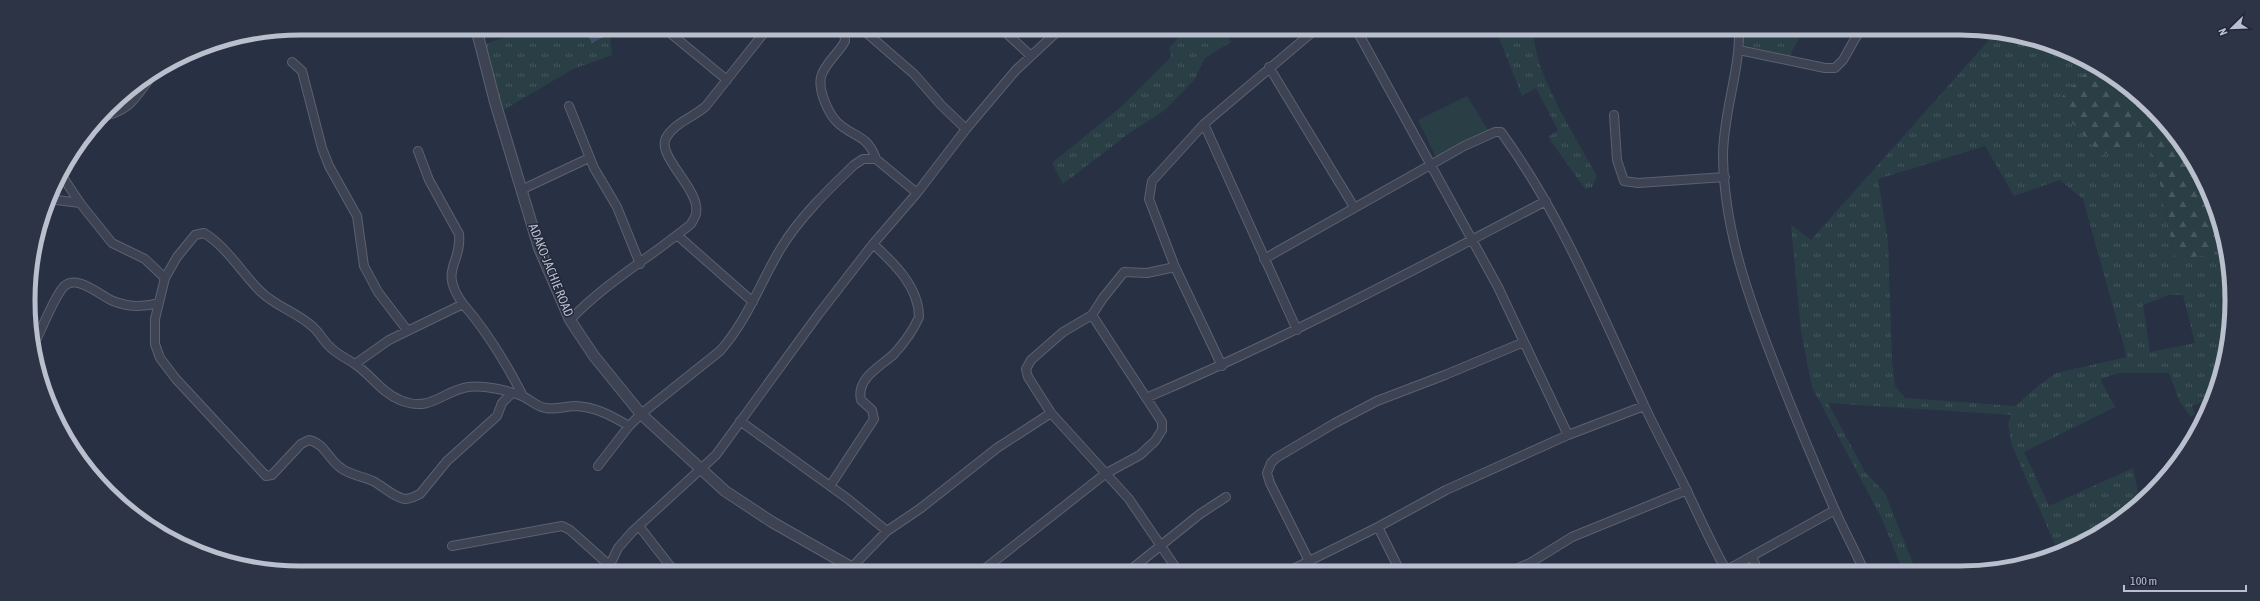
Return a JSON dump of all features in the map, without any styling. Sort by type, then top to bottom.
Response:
[{"type":"street","name":"ADAKO-JACHIE ROAD","points":[[478,35],[494,102],[540,248],[570,320],[606,373],[641,414],[701,471],[743,503],[850,566]]},
{"type":"street","points":[[672,35],[727,80]]},
{"type":"street","points":[[570,320],[581,309],[691,224],[696,213],[695,203],[686,181],[667,155],[664,147],[665,140],[674,128],[695,116],[706,106],[762,35]]},
{"type":"street","points":[[844,35],[845,41],[825,68],[821,76],[820,85],[829,110],[836,121],[864,138],[873,150],[876,159],[917,193]]},
{"type":"street","points":[[869,35],[914,74],[941,105],[966,129]]},
{"type":"street","points":[[1008,35],[1031,56]]},
{"type":"street","points":[[609,566],[618,548],[639,526],[701,471],[716,455],[818,315],[873,244],[917,193],[966,129],[1016,70],[1054,35]]},
{"type":"street","points":[[1222,366],[1175,267],[1149,199],[1149,190],[1152,181],[1204,124],[1269,67],[1309,35]]},
{"type":"street","points":[[1359,35],[1473,239],[1498,287],[1568,435]]},
{"type":"street","points":[[1739,35],[1739,50],[1727,118],[1723,155],[1731,231],[1744,282],[1797,420],[1835,510],[1862,566]]},
{"type":"street","points":[[1739,50],[1825,68],[1836,68],[1843,60],[1857,35]]},
{"type":"street","points":[[292,62],[302,71],[322,148],[329,166],[357,216],[364,266],[378,292],[407,330]]},
{"type":"street","points":[[1269,67],[1354,207]]},
{"type":"street","points":[[111,115],[119,113],[126,108],[143,87]]},
{"type":"street","points":[[569,106],[589,158],[617,207],[640,264]]},
{"type":"street","points":[[1614,115],[1617,160],[1624,181],[1638,183],[1725,177]]},
{"type":"street","points":[[1204,124],[1264,259],[1298,330]]},
{"type":"street","points":[[1264,259],[1464,146],[1495,132],[1501,132],[1526,167],[1546,201],[1601,310],[1644,406],[1686,490],[1704,531],[1723,566]]},
{"type":"street","points":[[418,151],[435,191],[459,234],[460,242],[450,276],[454,291],[474,317],[513,376],[523,396]]},
{"type":"street","points":[[521,190],[589,158]]},
{"type":"street","points":[[598,466],[629,426],[641,414],[720,351],[731,338],[753,302],[781,248],[806,214],[854,165],[863,159],[876,159]]},
{"type":"street","points":[[64,179],[80,203],[112,243],[145,259],[165,278]]},
{"type":"street","points":[[55,200],[80,203]]},
{"type":"street","points":[[1146,398],[1222,366],[1298,330],[1546,201]]},
{"type":"street","points":[[512,393],[502,403],[497,416],[450,458],[423,490],[413,498],[406,499],[398,496],[372,481],[349,473],[340,467],[316,442],[309,440],[301,444],[272,475],[266,476],[206,412],[160,358],[155,344],[154,331],[158,303],[165,278],[177,257],[195,235],[204,233],[214,239],[262,293],[276,304],[313,326],[336,353],[355,364],[392,396],[415,404],[436,402],[468,387],[512,393],[523,396],[538,406],[546,408],[575,406],[589,407],[614,417],[629,426]]},
{"type":"street","points":[[677,235],[753,302]]},
{"type":"street","points":[[830,486],[874,420],[872,410],[861,400],[861,386],[867,376],[895,352],[907,338],[919,317],[913,295],[900,269],[873,244]]},
{"type":"street","points":[[1174,566],[1130,500],[1105,474],[1051,412],[1028,377],[1026,369],[1031,360],[1063,332],[1092,315],[1103,298],[1124,272],[1147,273],[1175,267]]},
{"type":"street","points":[[37,337],[62,288],[71,284],[77,283],[86,286],[113,301],[127,305],[142,308],[158,303]]},
{"type":"street","points":[[355,364],[389,340],[407,330],[463,304]]},
{"type":"street","points":[[988,566],[1105,474],[1140,455],[1155,441],[1162,430],[1162,422],[1092,315]]},
{"type":"street","points":[[1524,342],[1445,376],[1376,401],[1319,432],[1271,463],[1267,473],[1270,484],[1306,565],[1446,490],[1568,435],[1644,406]]},
{"type":"street","points":[[858,566],[887,531],[927,503],[997,448],[1051,412]]},
{"type":"street","points":[[740,421],[869,515],[887,531]]},
{"type":"street","points":[[1522,566],[1530,563],[1572,537],[1686,490]]},
{"type":"street","points":[[1135,566],[1200,514],[1226,497]]},
{"type":"street","points":[[1733,566],[1835,510]]},
{"type":"street","points":[[452,546],[562,526],[570,530],[606,566]]},
{"type":"street","points":[[639,526],[670,566]]},
{"type":"street","points":[[1378,527],[1398,566]]},
{"type":"street","points":[[1752,556],[1756,566]]},
{"type":"green space","points":[[506,35],[610,35],[612,55],[573,69],[500,112],[483,45],[506,37]]},
{"type":"green space","points":[[1181,35],[1227,35],[1231,42],[1205,58],[1194,80],[1165,110],[1128,134],[1063,184],[1052,163],[1122,106],[1171,57],[1169,48]]},
{"type":"green space","points":[[1498,35],[1535,35],[1535,44],[1539,62],[1547,82],[1568,125],[1597,176],[1592,187],[1585,189],[1548,137],[1558,130],[1536,88],[1522,96]]},
{"type":"green space","points":[[1744,35],[1801,35],[1789,57],[1744,45]]},
{"type":"green space","points":[[1992,37],[2028,44],[2061,55],[2087,68],[2086,72],[2056,104],[2102,155],[2141,136],[2147,146],[2158,176],[2175,259],[2221,254],[2225,300],[2223,335],[2216,369],[2205,401],[2192,406],[2195,414],[2191,417],[2180,402],[2169,373],[2119,373],[2100,379],[2115,407],[2024,452],[2049,506],[2133,468],[2139,496],[2107,521],[2077,539],[2056,548],[2011,443],[2008,423],[2012,415],[1828,403],[1865,472],[1885,493],[1914,566],[1901,566],[1882,519],[1812,387],[1801,331],[1791,225],[1811,240]],"holes":[[[1985,146],[2014,196],[2060,180],[2083,199],[2127,357],[2056,373],[2039,385],[2015,406],[1905,398],[1895,386],[1892,361],[1888,242],[1878,179]],[[2169,295],[2183,295],[2195,343],[2150,352],[2143,305]]]},
{"type":"green space","points":[[2087,68],[2107,80],[2135,101],[2159,125],[2170,139],[2198,183],[2211,215],[2221,254],[2175,259],[2158,176],[2153,159],[2141,137],[2102,155],[2055,104],[2086,72]]},
{"type":"green space","points":[[1467,96],[1488,130],[1437,159],[1418,120]]},
{"type":"water","points":[[588,35],[605,35],[605,36],[592,43]]}]
